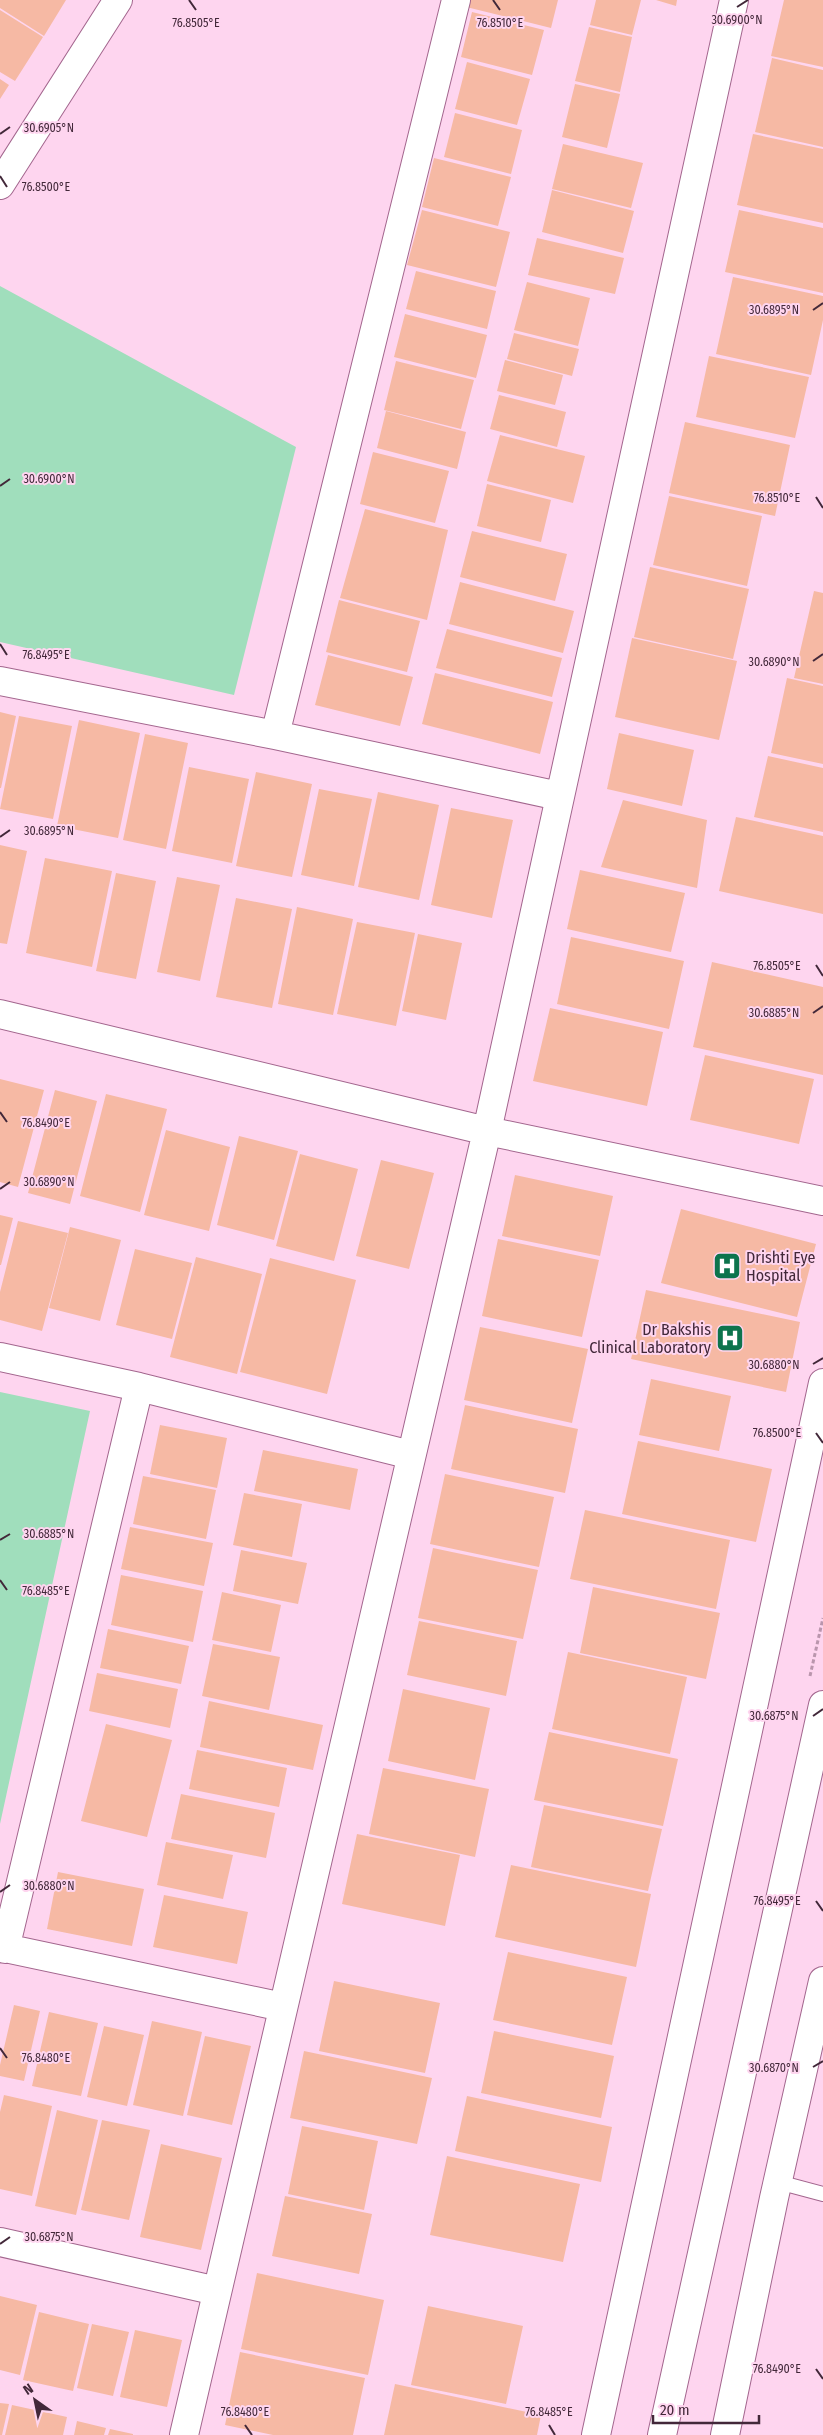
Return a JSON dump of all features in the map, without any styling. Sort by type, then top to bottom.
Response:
[{"type":"street","points":[[0,185],[118,0]]},
{"type":"street","points":[[275,735],[456,0]]},
{"type":"street","points":[[184,2435],[487,1131],[734,0]]},
{"type":"street","points":[[0,681],[275,735],[559,796]]},
{"type":"street","points":[[0,1014],[487,1131],[823,1202]]},
{"type":"street","points":[[0,1357],[140,1386],[411,1455]]},
{"type":"street","points":[[596,2435],[823,1383]]},
{"type":"street","points":[[140,1386],[2,1948],[283,2007]]},
{"type":"street","points":[[662,2435],[818,1753],[823,1705]]},
{"type":"street","points":[[725,2435],[778,2182],[823,1981]]},
{"type":"street","points":[[0,2242],[217,2291]]},
{"type":"lane","points":[[778,2182],[823,2194]]},
{"type":"green space","points":[[0,286],[296,447],[234,695],[0,642]]},
{"type":"green space","points":[[0,1392],[90,1411],[0,1824]]},
{"type":"building","points":[[0,0],[66,0],[44,36],[0,8]]},
{"type":"building","points":[[459,0],[558,0],[551,28],[458,5]]},
{"type":"building","points":[[596,0],[641,0],[632,35],[590,25]]},
{"type":"building","points":[[656,0],[677,0],[676,6]]},
{"type":"building","points":[[784,0],[823,0],[823,67],[771,56]]},
{"type":"building","points":[[0,10],[43,37],[15,81],[0,72]]},
{"type":"building","points":[[472,12],[544,30],[532,75],[461,57]]},
{"type":"building","points":[[589,27],[632,37],[620,92],[575,81]]},
{"type":"building","points":[[772,58],[823,70],[823,147],[755,132]]},
{"type":"building","points":[[467,62],[530,79],[517,125],[455,109]]},
{"type":"building","points":[[0,79],[9,85],[0,99]]},
{"type":"building","points":[[575,84],[620,94],[607,148],[562,137]]},
{"type":"building","points":[[455,113],[522,130],[511,174],[444,157]]},
{"type":"building","points":[[753,134],[823,149],[823,223],[737,205]]},
{"type":"building","points":[[563,144],[643,163],[631,208],[552,189]]},
{"type":"building","points":[[434,158],[511,177],[498,226],[422,207]]},
{"type":"building","points":[[552,190],[634,211],[623,253],[542,232]]},
{"type":"building","points":[[422,210],[510,232],[496,287],[407,265]]},
{"type":"building","points":[[739,210],[823,228],[823,293],[725,272]]},
{"type":"building","points":[[537,238],[624,258],[615,294],[528,275]]},
{"type":"building","points":[[416,271],[496,291],[487,329],[406,309]]},
{"type":"building","points":[[733,277],[823,296],[823,320],[811,375],[716,354]]},
{"type":"building","points":[[527,282],[590,298],[578,346],[514,330]]},
{"type":"building","points":[[405,314],[487,335],[476,378],[394,357]]},
{"type":"building","points":[[514,333],[579,349],[572,376],[507,359]]},
{"type":"building","points":[[709,356],[809,377],[795,438],[696,417]]},
{"type":"building","points":[[505,360],[563,375],[555,405],[497,391]]},
{"type":"building","points":[[396,361],[474,380],[461,429],[384,410]]},
{"type":"building","points":[[499,395],[566,412],[557,447],[490,429]]},
{"type":"building","points":[[386,411],[466,432],[457,469],[377,448]]},
{"type":"building","points":[[685,422],[790,445],[775,516],[669,493]]},
{"type":"building","points":[[500,435],[585,456],[573,503],[487,481]]},
{"type":"building","points":[[373,452],[449,471],[435,523],[360,504]]},
{"type":"building","points":[[487,484],[551,500],[541,542],[477,526]]},
{"type":"building","points":[[669,496],[762,516],[747,586],[653,565]]},
{"type":"building","points":[[365,509],[448,530],[427,620],[340,598]]},
{"type":"building","points":[[472,531],[567,554],[555,601],[460,577]]},
{"type":"building","points":[[650,567],[749,589],[733,659],[634,637]]},
{"type":"building","points":[[460,582],[574,611],[563,653],[449,624]]},
{"type":"building","points":[[814,591],[823,593],[823,684],[794,678]]},
{"type":"building","points":[[339,600],[420,621],[407,672],[326,652]]},
{"type":"building","points":[[447,629],[562,658],[552,697],[436,668]]},
{"type":"building","points":[[632,638],[737,661],[719,740],[615,717]]},
{"type":"building","points":[[328,655],[413,677],[400,726],[315,705]]},
{"type":"building","points":[[435,673],[553,702],[540,754],[422,724]]},
{"type":"building","points":[[787,678],[823,686],[823,764],[771,753]]},
{"type":"building","points":[[0,712],[16,716],[1,788],[0,788]]},
{"type":"building","points":[[19,716],[72,726],[53,819],[0,809]]},
{"type":"building","points":[[79,720],[140,733],[118,838],[57,826]]},
{"type":"building","points":[[619,733],[694,750],[682,806],[607,789]]},
{"type":"building","points":[[145,734],[188,743],[166,849],[123,840]]},
{"type":"building","points":[[768,756],[823,768],[823,832],[754,817]]},
{"type":"building","points":[[189,767],[249,779],[232,863],[172,851]]},
{"type":"building","points":[[256,772],[312,784],[292,877],[236,866]]},
{"type":"building","points":[[319,789],[372,799],[354,886],[301,875]]},
{"type":"building","points":[[378,792],[439,805],[419,900],[358,887]]},
{"type":"building","points":[[623,800],[707,820],[697,888],[601,867]]},
{"type":"building","points":[[451,808],[513,820],[492,918],[431,905]]},
{"type":"building","points":[[736,817],[823,836],[823,914],[719,891]]},
{"type":"building","points":[[0,845],[27,851],[7,944],[0,943]]},
{"type":"building","points":[[45,858],[112,871],[92,967],[26,953]]},
{"type":"building","points":[[580,870],[685,893],[671,952],[567,929]]},
{"type":"building","points":[[116,873],[156,881],[136,979],[96,971]]},
{"type":"building","points":[[177,877],[220,885],[200,981],[157,972]]},
{"type":"building","points":[[236,898],[292,909],[272,1008],[216,997]]},
{"type":"building","points":[[297,907],[353,919],[333,1015],[278,1004]]},
{"type":"building","points":[[357,922],[415,933],[396,1026],[337,1014]]},
{"type":"building","points":[[418,934],[462,943],[446,1020],[402,1011]]},
{"type":"building","points":[[571,937],[684,961],[669,1029],[557,1004]]},
{"type":"building","points":[[712,962],[823,987],[823,1075],[693,1047]]},
{"type":"building","points":[[550,1008],[663,1032],[647,1106],[533,1081]]},
{"type":"building","points":[[705,1055],[814,1079],[799,1144],[690,1120]]},
{"type":"building","points":[[0,1079],[44,1090],[18,1187],[0,1182]]},
{"type":"building","points":[[55,1090],[97,1101],[70,1204],[28,1193]]},
{"type":"building","points":[[106,1094],[167,1109],[140,1212],[80,1196]]},
{"type":"building","points":[[166,1130],[230,1147],[209,1231],[144,1215]]},
{"type":"building","points":[[239,1136],[298,1151],[274,1240],[217,1225]]},
{"type":"building","points":[[300,1154],[358,1169],[334,1261],[276,1246]]},
{"type":"building","points":[[381,1160],[434,1173],[409,1269],[356,1256]]},
{"type":"building","points":[[515,1175],[613,1196],[600,1256],[502,1236]]},
{"type":"building","points":[[681,1209],[816,1244],[797,1317],[661,1283]]},
{"type":"building","points":[[0,1215],[13,1218],[1,1265],[0,1265]]},
{"type":"building","points":[[18,1221],[68,1233],[42,1331],[0,1320],[0,1292]]},
{"type":"building","points":[[70,1227],[121,1240],[100,1321],[49,1308]]},
{"type":"building","points":[[498,1239],[599,1260],[582,1337],[482,1316]]},
{"type":"building","points":[[135,1249],[192,1263],[172,1339],[116,1325]]},
{"type":"building","points":[[196,1257],[262,1274],[237,1374],[170,1357]]},
{"type":"building","points":[[270,1258],[356,1280],[327,1394],[240,1372]]},
{"type":"building","points":[[646,1290],[800,1322],[786,1392],[631,1359]]},
{"type":"building","points":[[480,1327],[588,1349],[572,1423],[464,1400]]},
{"type":"building","points":[[651,1379],[731,1396],[719,1451],[639,1435]]},
{"type":"building","points":[[465,1405],[578,1429],[565,1493],[451,1469]]},
{"type":"building","points":[[160,1425],[227,1438],[217,1488],[150,1474]]},
{"type":"building","points":[[638,1441],[772,1469],[756,1542],[622,1514]]},
{"type":"building","points":[[263,1450],[358,1469],[350,1510],[254,1491]]},
{"type":"building","points":[[445,1474],[554,1497],[539,1567],[430,1544]]},
{"type":"building","points":[[143,1476],[216,1490],[206,1539],[133,1524]]},
{"type":"building","points":[[244,1493],[302,1504],[292,1557],[233,1545]]},
{"type":"building","points":[[585,1510],[730,1540],[716,1609],[570,1579]]},
{"type":"building","points":[[130,1527],[213,1543],[204,1586],[121,1569]]},
{"type":"building","points":[[433,1548],[538,1570],[523,1639],[418,1618]]},
{"type":"building","points":[[241,1550],[307,1563],[298,1604],[233,1591]]},
{"type":"building","points":[[121,1575],[203,1591],[193,1642],[111,1625]]},
{"type":"building","points":[[593,1587],[720,1613],[706,1679],[580,1653]]},
{"type":"building","points":[[222,1592],[281,1605],[271,1652],[212,1640]]},
{"type":"building","points":[[419,1621],[517,1641],[506,1696],[407,1675]]},
{"type":"building","points":[[108,1629],[189,1646],[181,1684],[100,1668]]},
{"type":"building","points":[[213,1644],[280,1657],[269,1710],[202,1696]]},
{"type":"building","points":[[568,1652],[687,1677],[670,1754],[552,1729]]},
{"type":"building","points":[[97,1673],[178,1689],[170,1728],[89,1711]]},
{"type":"building","points":[[403,1689],[490,1708],[475,1780],[388,1761]]},
{"type":"building","points":[[209,1701],[323,1725],[313,1770],[200,1747]]},
{"type":"building","points":[[106,1724],[172,1740],[147,1837],[81,1821]]},
{"type":"building","points":[[549,1732],[678,1759],[663,1826],[534,1800]]},
{"type":"building","points":[[197,1750],[287,1768],[279,1807],[189,1789]]},
{"type":"building","points":[[383,1768],[489,1789],[475,1857],[369,1834]]},
{"type":"building","points":[[181,1794],[275,1813],[266,1858],[171,1839]]},
{"type":"building","points":[[544,1805],[662,1829],[648,1891],[531,1867]]},
{"type":"building","points":[[357,1834],[460,1855],[445,1926],[342,1904]]},
{"type":"building","points":[[166,1842],[233,1855],[223,1899],[157,1885]]},
{"type":"building","points":[[511,1865],[651,1894],[636,1967],[495,1937]]},
{"type":"building","points":[[58,1872],[144,1889],[132,1946],[47,1929]]},
{"type":"building","points":[[164,1895],[248,1912],[237,1964],[153,1947]]},
{"type":"building","points":[[508,1952],[627,1977],[612,2045],[493,2020]]},
{"type":"building","points":[[334,1981],[440,2003],[425,2073],[319,2051]]},
{"type":"building","points":[[14,2005],[40,2011],[24,2081],[0,2076],[0,2065]]},
{"type":"building","points":[[49,2012],[98,2023],[81,2096],[32,2086]]},
{"type":"building","points":[[152,2021],[202,2032],[183,2116],[133,2105]]},
{"type":"building","points":[[104,2026],[144,2035],[127,2106],[87,2097]]},
{"type":"building","points":[[494,2031],[614,2056],[601,2118],[481,2093]]},
{"type":"building","points":[[205,2036],[251,2046],[232,2125],[187,2115]]},
{"type":"building","points":[[304,2051],[432,2078],[417,2144],[290,2118]]},
{"type":"building","points":[[4,2095],[52,2106],[32,2196],[0,2189],[0,2112]]},
{"type":"building","points":[[467,2096],[612,2127],[601,2182],[455,2151]]},
{"type":"building","points":[[57,2110],[98,2120],[76,2215],[35,2206]]},
{"type":"building","points":[[102,2120],[150,2130],[129,2220],[81,2210]]},
{"type":"building","points":[[302,2126],[378,2141],[364,2210],[288,2194]]},
{"type":"building","points":[[161,2144],[222,2158],[201,2250],[140,2237]]},
{"type":"building","points":[[447,2156],[580,2184],[563,2262],[430,2235]]},
{"type":"building","points":[[285,2196],[372,2214],[359,2274],[272,2256]]},
{"type":"building","points":[[257,2273],[384,2300],[368,2375],[241,2349]]},
{"type":"building","points":[[0,2296],[37,2305],[20,2375],[0,2370]]},
{"type":"building","points":[[428,2306],[523,2326],[506,2404],[411,2385]]},
{"type":"building","points":[[39,2312],[89,2324],[73,2391],[23,2380]]},
{"type":"building","points":[[92,2324],[129,2332],[113,2396],[77,2388]]},
{"type":"building","points":[[135,2330],[182,2340],[167,2407],[120,2397]]},
{"type":"building","points":[[240,2352],[365,2378],[353,2435],[273,2435],[225,2425]]},
{"type":"building","points":[[395,2384],[541,2415],[537,2435],[384,2435]]},
{"type":"building","points":[[0,2403],[9,2404],[2,2435],[0,2435]]},
{"type":"building","points":[[12,2405],[67,2417],[63,2435],[5,2435]]},
{"type":"building","points":[[77,2421],[106,2428],[104,2435],[74,2435]]},
{"type":"building","points":[[110,2429],[133,2434],[133,2435],[108,2435]]},
{"type":"place","name":"Drishti Eye Hospital","points":[[727,1266]]},
{"type":"place","name":"Dr Bakshis Clinical Laboratory","points":[[730,1338]]}]
